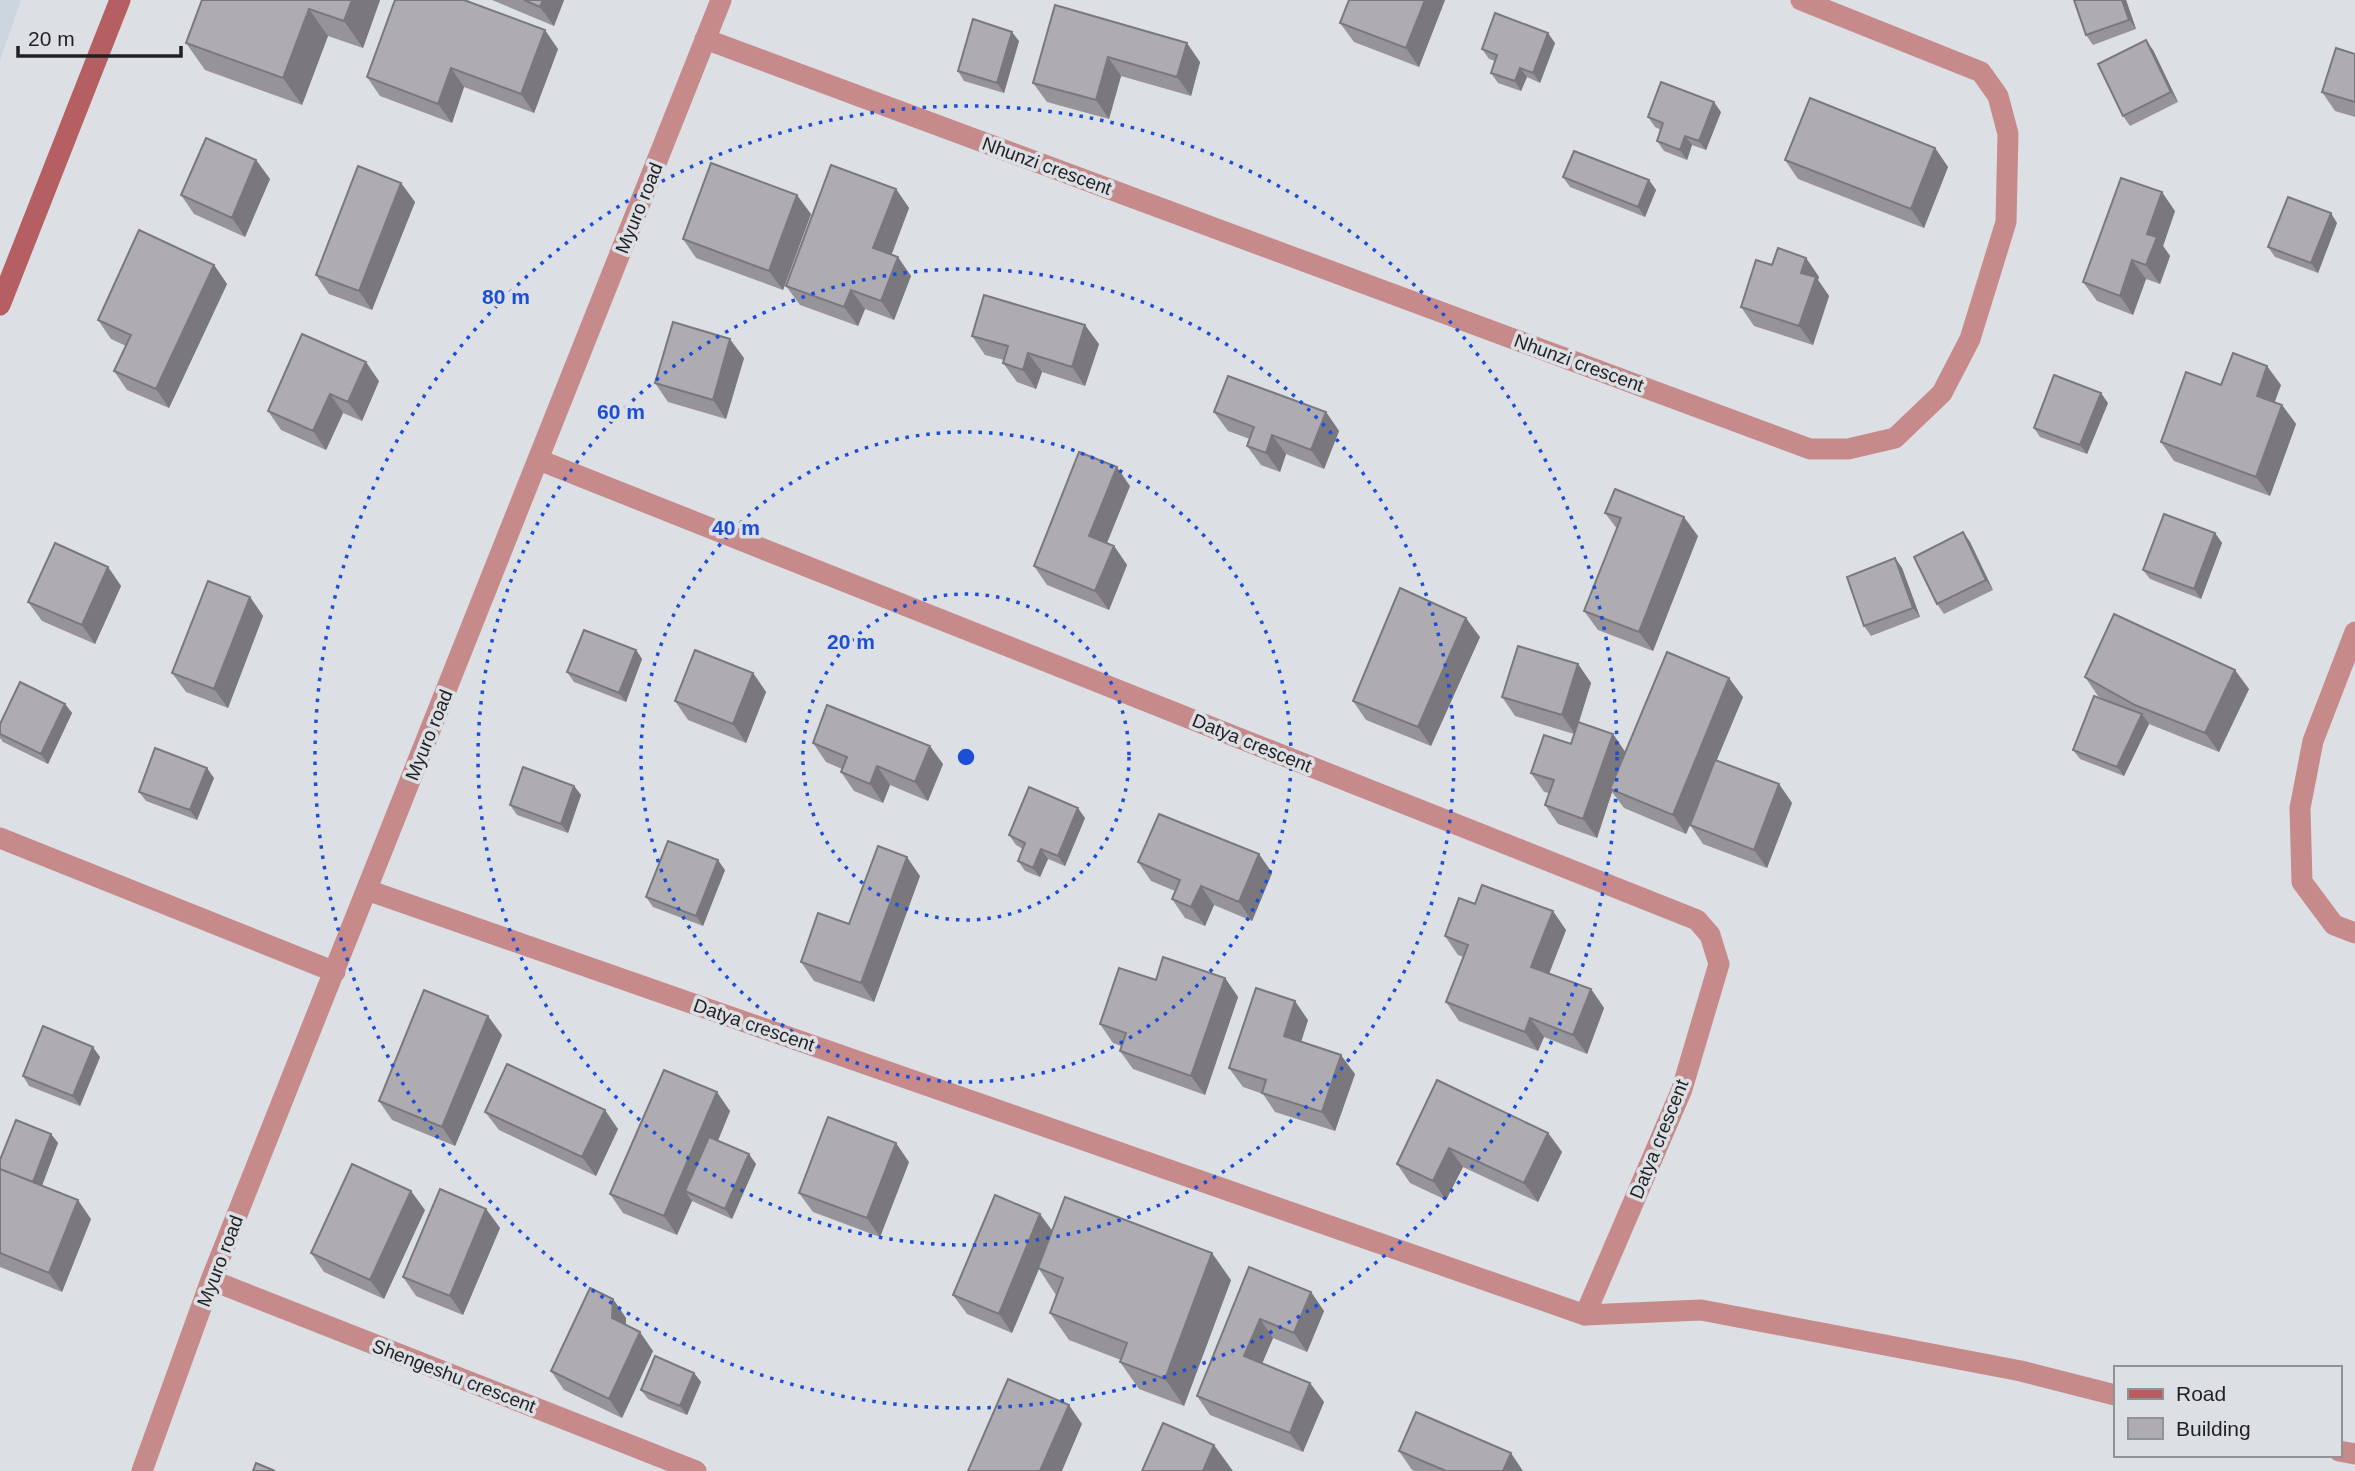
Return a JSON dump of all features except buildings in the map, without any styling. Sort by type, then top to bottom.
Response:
[{"type":"street","points":[[0,305],[120,0]]},
{"type":"street","name":"Myuro road","points":[[142,1471],[211,1280],[721,0]]},
{"type":"street","name":"Nhunzi crescent","points":[[705,39],[1810,449],[1848,449],[1895,438],[1942,393],[1970,339],[2006,222],[2008,134],[1998,96],[1981,72],[1801,0]]},
{"type":"street","name":"Datya crescent","points":[[367,890],[1585,1315],[1682,1089],[1719,964],[1710,935],[1697,920],[539,460]]},
{"type":"street","points":[[2355,632],[2313,741],[2300,808],[2302,882],[2334,925],[2355,933]]},
{"type":"street","points":[[0,838],[335,972]]},
{"type":"street","name":"Shengeshu crescent","points":[[211,1280],[696,1471]]},
{"type":"street","points":[[1585,1315],[1700,1310],[2021,1371],[2114,1395]]},
{"type":"shaded area","points":[[0,0],[21,0],[0,61]]}]
